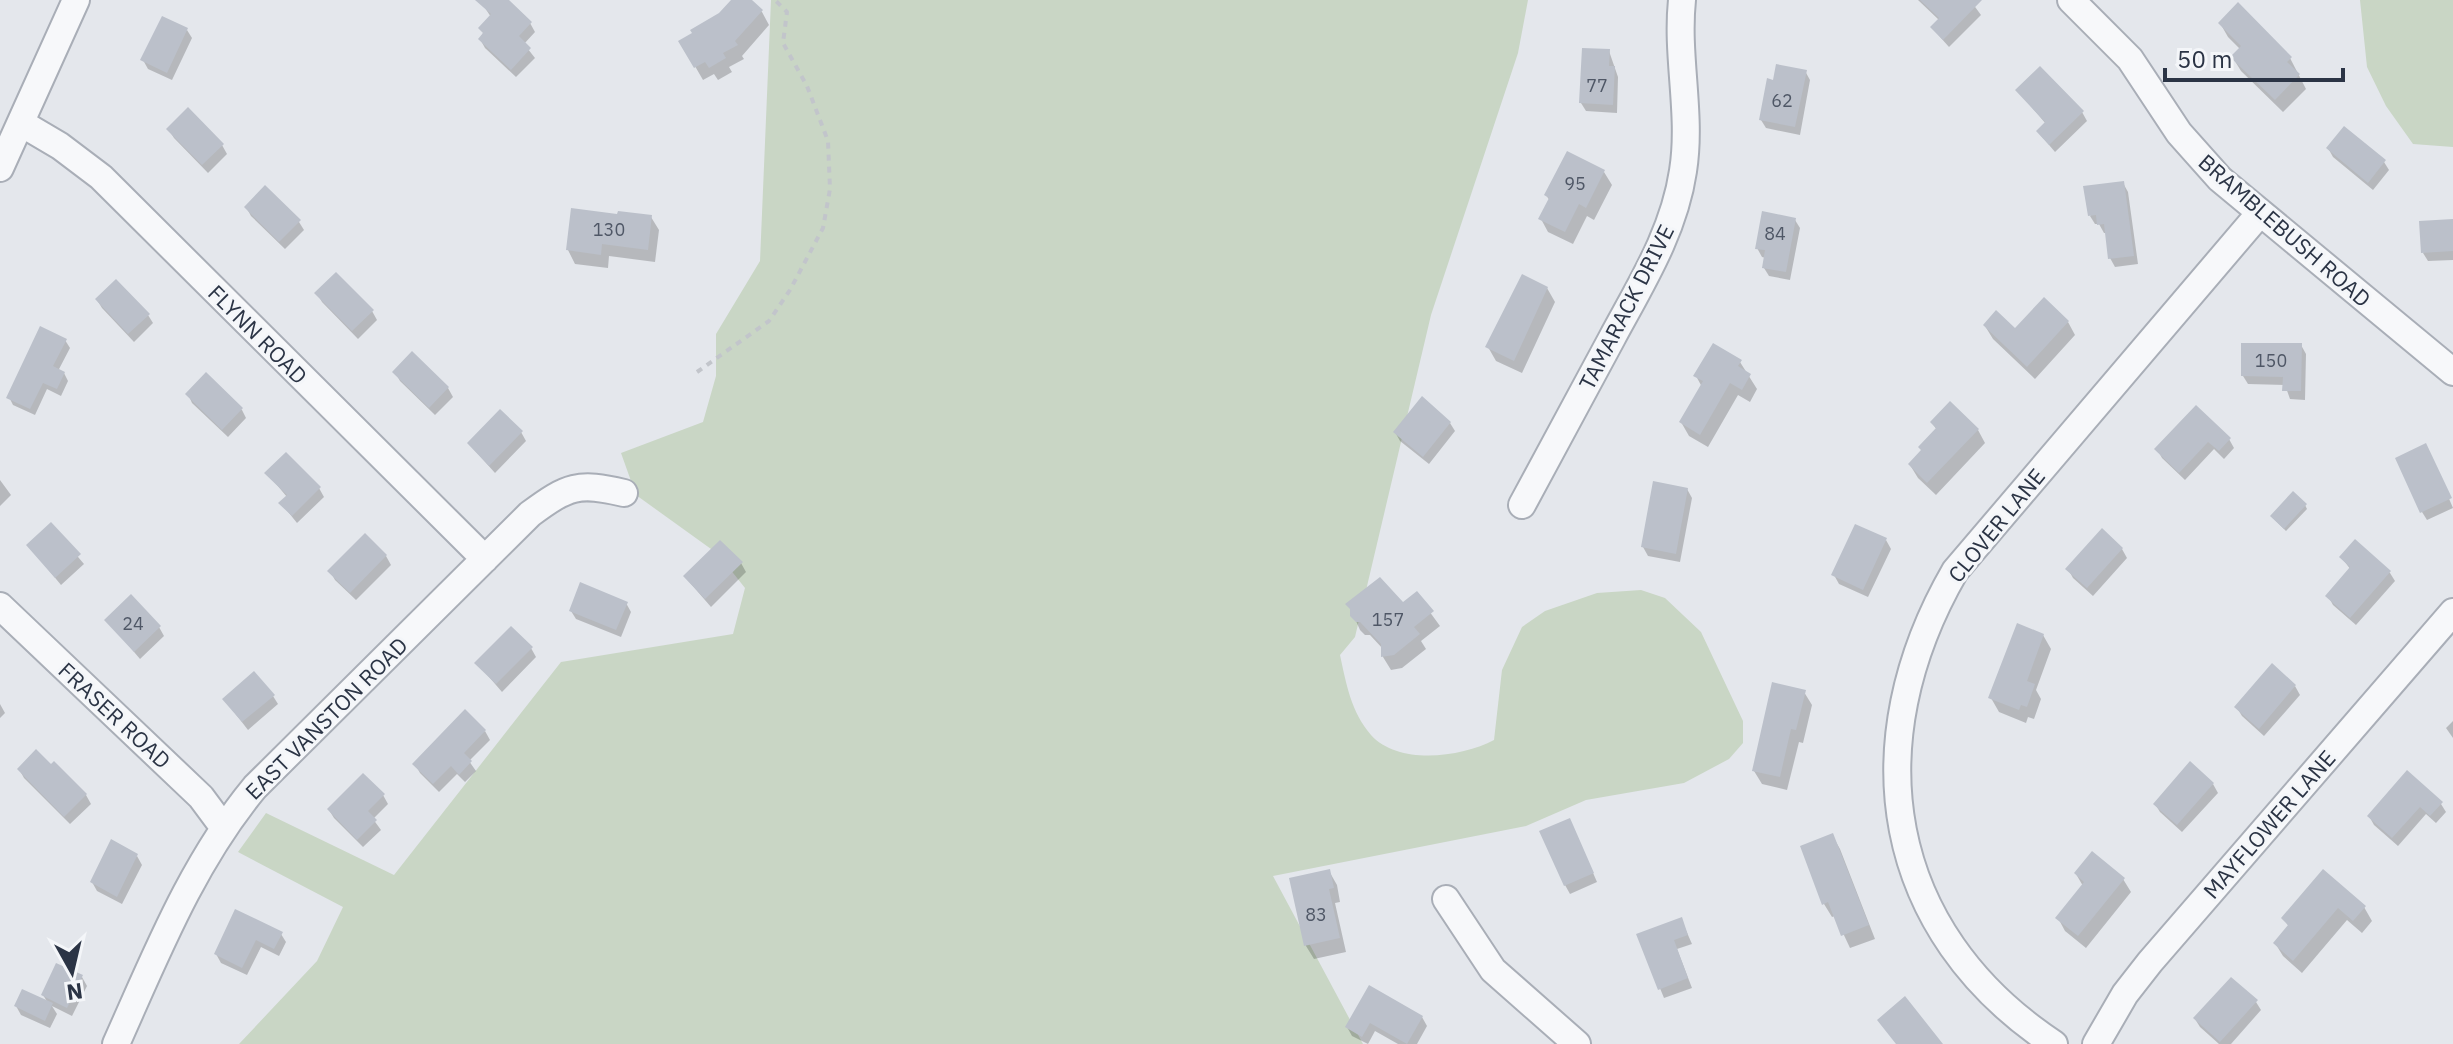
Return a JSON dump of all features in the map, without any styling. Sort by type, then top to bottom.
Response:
[{"type":"street","name":"TAMARACK DRIVE","points":[[1522,505],[1655,258],[1673,214],[1686,146],[1680,45],[1682,0]]},
{"type":"street","name":"BRAMBLEBUSH ROAD","points":[[2071,0],[2130,59],[2200,159],[2260,213],[2453,372]]},
{"type":"street","points":[[0,168],[75,4]]},
{"type":"street","name":"FLYNN ROAD","points":[[21,123],[60,146],[101,177],[485,559]]},
{"type":"street","name":"CLOVER LANE","points":[[2054,1044],[2019,1019],[1979,982],[1947,939],[1922,890],[1905,839],[1897,785],[1898,731],[1908,677],[1932,609],[1955,571],[2260,213]]},
{"type":"street","name":"EAST VANSTON ROAD","points":[[116,1044],[194,874],[255,787],[530,514],[550,499],[572,489],[592,485],[624,493]]},
{"type":"street","name":"FRASER ROAD","points":[[0,606],[201,797],[224,828]]},
{"type":"street","name":"MAYFLOWER LANE","points":[[2096,1044],[2125,994],[2150,962],[2453,612]]},
{"type":"street","points":[[1446,899],[1493,970],[1577,1044]]},
{"type":"path","points":[[697,372],[769,321],[790,290],[823,228],[830,189],[828,141],[807,86],[783,43],[787,12],[775,0]]},
{"type":"green space","points":[[771,0],[1528,0],[1518,53],[1431,315],[1355,637],[1340,655],[1347,687],[1364,726],[1383,745],[1414,755],[1431,756],[1481,746],[1494,740],[1502,670],[1522,627],[1545,611],[1597,593],[1641,590],[1665,598],[1701,632],[1743,721],[1743,743],[1729,759],[1684,783],[1586,800],[1526,826],[1273,876],[1363,1044],[239,1044],[317,961],[343,907],[238,852],[266,813],[394,875],[561,662],[733,634],[745,588],[718,554],[636,495],[621,453],[703,422],[716,376],[716,334],[760,261]]},
{"type":"green space","points":[[2360,0],[2453,0],[2453,147],[2413,144],[2386,106],[2367,67]]},
{"type":"building","points":[[475,0],[509,0],[532,22],[519,36],[531,48],[511,70],[478,39],[483,33],[478,28],[491,14]]},
{"type":"building","points":[[731,0],[752,0],[763,10],[735,41],[738,45],[723,53],[726,58],[709,68],[705,62],[694,68],[678,41],[719,13]]},
{"type":"building","points":[[1920,0],[1982,0],[1943,40],[1930,27],[1939,18]]},
{"type":"building","points":[[2238,2],[2292,57],[2287,62],[2300,74],[2275,100],[2230,57],[2241,46],[2218,23]]},
{"type":"building","points":[[162,16],[188,28],[167,73],[140,60]]},
{"type":"building","points":[[1582,48],[1610,49],[1609,66],[1615,66],[1613,105],[1579,103]]},
{"type":"building","points":[[1776,64],[1807,70],[1795,127],[1759,120],[1767,78],[1773,80]]},
{"type":"building","points":[[2040,66],[2084,111],[2049,145],[2036,131],[2045,122],[2015,90]]},
{"type":"building","points":[[188,107],[224,144],[202,165],[166,129]]},
{"type":"building","points":[[2344,126],[2386,160],[2368,183],[2326,148]]},
{"type":"building","points":[[1567,151],[1605,170],[1586,208],[1579,204],[1565,232],[1538,219],[1549,198],[1544,195]]},
{"type":"building","points":[[2124,181],[2134,256],[2108,259],[2104,224],[2097,225],[2096,215],[2088,216],[2083,186]]},
{"type":"building","points":[[265,185],[301,220],[279,242],[244,207]]},
{"type":"building","points":[[571,208],[652,215],[648,250],[602,244],[601,255],[566,250]]},
{"type":"building","points":[[1762,211],[1796,218],[1786,272],[1762,268],[1765,250],[1755,249]]},
{"type":"building","points":[[2453,219],[2453,251],[2421,253],[2419,221]]},
{"type":"building","points":[[336,272],[374,310],[352,331],[314,293]]},
{"type":"building","points":[[1522,274],[1548,287],[1514,361],[1485,347]]},
{"type":"building","points":[[116,279],[150,314],[128,334],[95,299]]},
{"type":"building","points":[[2044,297],[2069,321],[2027,367],[1983,325],[1996,310],[2015,328]]},
{"type":"building","points":[[40,326],[67,339],[53,366],[65,372],[57,389],[43,383],[30,409],[6,398]]},
{"type":"building","points":[[1713,343],[1742,360],[1738,366],[1751,374],[1742,390],[1730,383],[1700,435],[1679,422],[1703,381],[1693,376]]},
{"type":"building","points":[[2241,343],[2302,343],[2301,391],[2282,391],[2283,377],[2241,376]]},
{"type":"building","points":[[412,351],[449,387],[429,408],[392,372]]},
{"type":"building","points":[[206,372],[243,408],[222,430],[185,394]]},
{"type":"building","points":[[1422,396],[1451,422],[1423,457],[1393,432]]},
{"type":"building","points":[[1950,401],[1979,429],[1927,483],[1908,464],[1921,450],[1918,447],[1936,428],[1930,422]]},
{"type":"building","points":[[2196,405],[2231,438],[2219,451],[2208,442],[2179,473],[2154,449]]},
{"type":"building","points":[[500,409],[523,431],[489,466],[467,443]]},
{"type":"building","points":[[2426,443],[2452,498],[2420,513],[2395,458]]},
{"type":"building","points":[[286,452],[321,487],[292,516],[278,503],[287,495],[264,473]]},
{"type":"building","points":[[1653,481],[1688,488],[1676,554],[1641,547]]},
{"type":"building","points":[[2293,491],[2307,504],[2284,529],[2270,516]]},
{"type":"building","points":[[51,522],[81,554],[55,578],[26,545]]},
{"type":"building","points":[[1855,524],[1887,538],[1863,590],[1831,575]]},
{"type":"building","points":[[2102,528],[2123,548],[2087,588],[2065,569]]},
{"type":"building","points":[[365,533],[387,555],[350,593],[327,571]]},
{"type":"building","points":[[2355,539],[2391,571],[2350,618],[2325,596],[2350,567],[2339,557]]},
{"type":"building","points":[[720,540],[743,562],[705,599],[683,576]]},
{"type":"building","points":[[1380,577],[1403,602],[1417,591],[1434,611],[1414,627],[1420,634],[1394,655],[1381,657],[1381,644],[1350,616],[1350,609],[1345,604]]},
{"type":"building","points":[[580,582],[628,602],[616,630],[569,611]]},
{"type":"building","points":[[131,594],[161,626],[134,652],[104,620]]},
{"type":"building","points":[[2017,623],[2044,634],[2027,681],[2035,684],[2027,707],[2021,705],[2019,710],[1988,698]]},
{"type":"building","points":[[511,626],[533,647],[496,684],[474,663]]},
{"type":"building","points":[[2272,663],[2296,685],[2259,729],[2234,707]]},
{"type":"building","points":[[254,671],[275,695],[242,722],[222,699]]},
{"type":"building","points":[[1772,682],[1806,690],[1796,730],[1791,729],[1780,777],[1752,771]]},
{"type":"building","points":[[465,709],[486,730],[464,753],[472,761],[459,775],[451,766],[433,784],[412,764]]},
{"type":"building","points":[[36,749],[51,764],[54,761],[87,794],[64,817],[17,769]]},
{"type":"building","points":[[2190,761],[2214,783],[2177,825],[2153,804]]},
{"type":"building","points":[[2407,770],[2443,802],[2430,816],[2420,807],[2392,838],[2367,816]]},
{"type":"building","points":[[363,773],[385,794],[368,811],[377,820],[357,840],[327,809]]},
{"type":"building","points":[[1570,818],[1594,873],[1564,886],[1539,831]]},
{"type":"building","points":[[1833,833],[1869,925],[1841,936],[1828,902],[1822,905],[1800,846]]},
{"type":"building","points":[[111,839],[138,854],[117,897],[90,882]]},
{"type":"building","points":[[2092,851],[2125,878],[2078,936],[2055,918],[2084,882],[2074,873]]},
{"type":"building","points":[[1330,869],[1334,888],[1329,889],[1340,938],[1304,946],[1289,878]]},
{"type":"building","points":[[2323,869],[2366,906],[2353,921],[2338,908],[2293,961],[2273,943],[2288,925],[2281,918]]},
{"type":"building","points":[[235,909],[283,932],[274,949],[256,940],[242,968],[214,954]]},
{"type":"building","points":[[1682,917],[1688,935],[1674,940],[1688,978],[1658,990],[1636,934]]},
{"type":"building","points":[[56,963],[83,975],[67,1008],[41,995]]},
{"type":"building","points":[[2231,977],[2258,1000],[2220,1042],[2193,1018]]},
{"type":"building","points":[[1369,985],[1423,1016],[1407,1044],[1370,1023],[1362,1037],[1345,1027]]},
{"type":"building","points":[[22,989],[53,1003],[45,1021],[14,1006]]},
{"type":"building","points":[[1905,996],[1943,1044],[1896,1044],[1877,1020]]}]
